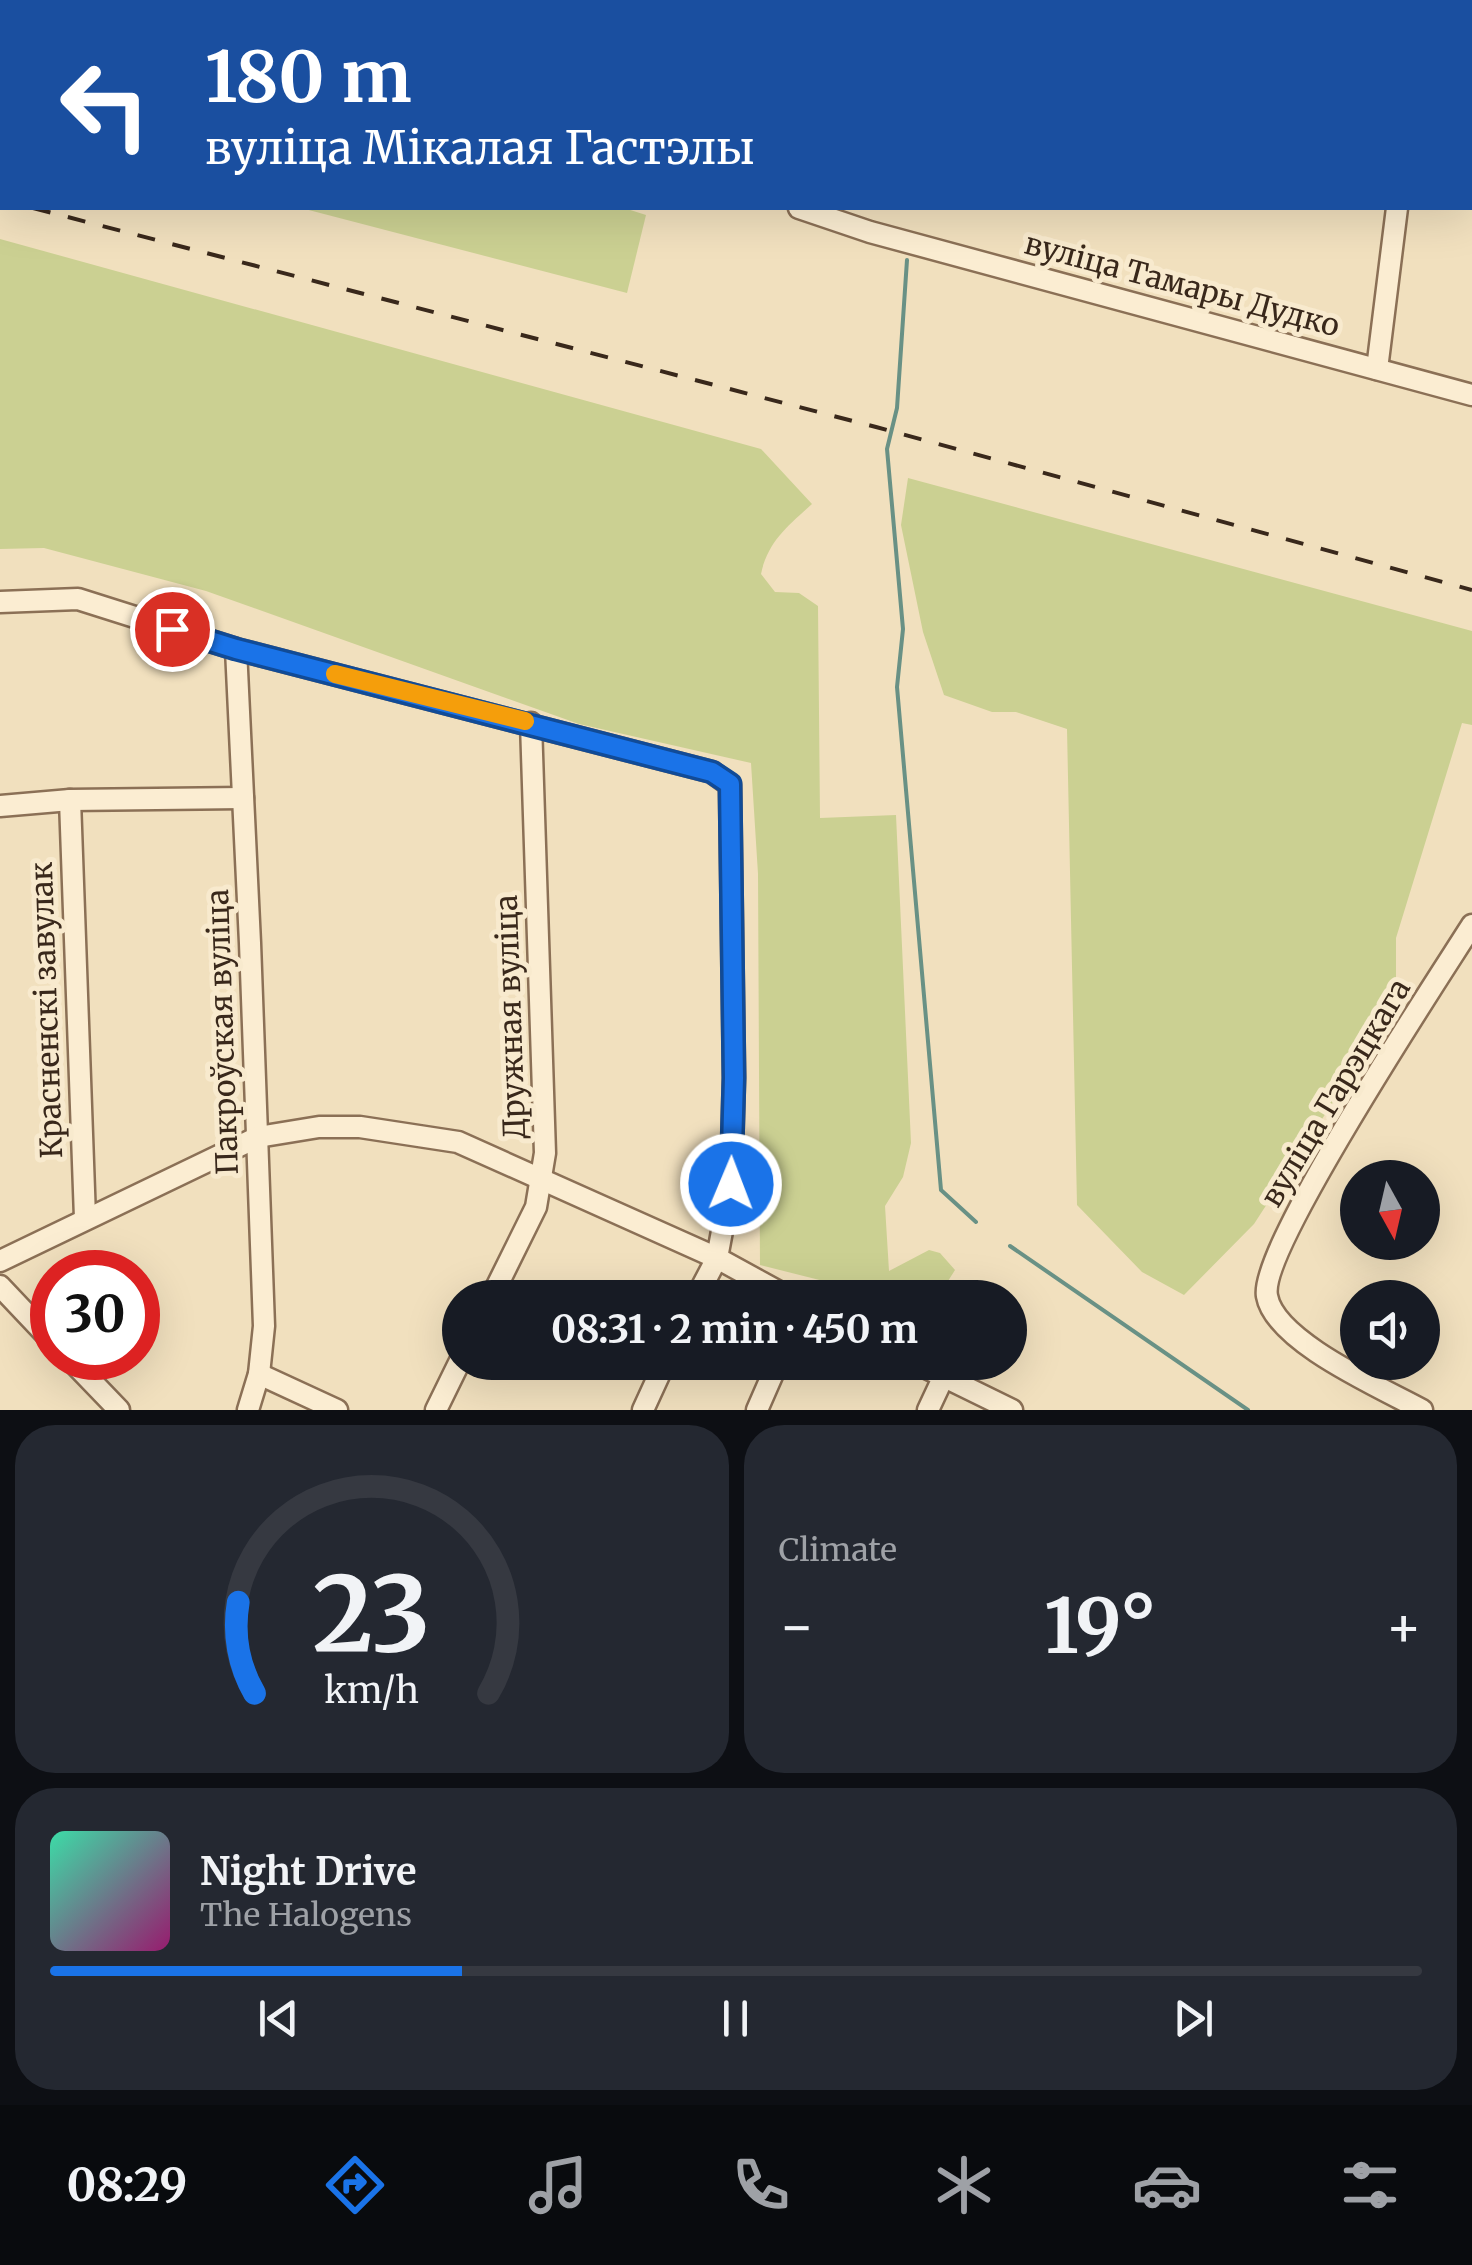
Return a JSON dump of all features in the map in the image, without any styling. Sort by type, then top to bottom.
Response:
[{"type":"street","name":"вуліца Тамары Дудко","points":[[805,210],[870,232],[1472,395]]},
{"type":"street","name":"вуліца Тамары Дудко","points":[[1377,368],[1397,210]]},
{"type":"street","points":[[0,602],[78,599],[236,649],[712,772],[730,784],[734,1078],[731,1184],[716,1258],[705,1280]]},
{"type":"street","name":"Пакроўская вуліца","points":[[236,649],[264,1326],[259,1374],[248,1410]]},
{"type":"street","name":"Дружная вуліца","points":[[500,1280],[536,1207],[545,1153],[531,723]]},
{"type":"street","points":[[0,806],[70,800],[243,798]]},
{"type":"street","name":"Красненскі завулак","points":[[70,800],[85,1218]]},
{"type":"street","name":"вуліца Гарэцкага","points":[[1422,1410],[1302,1344],[1281,1326],[1267,1296],[1268,1270],[1332,1151],[1472,925]]},
{"type":"street","points":[[0,1261],[258,1137],[319,1127],[360,1127],[458,1142],[757,1280]]},
{"type":"street","points":[[0,1286],[30,1318]]},
{"type":"street","points":[[259,1374],[337,1410]]},
{"type":"street","points":[[90,1380],[119,1410]]},
{"type":"street","points":[[436,1410],[451,1380]]},
{"type":"street","points":[[643,1410],[657,1380]]},
{"type":"street","points":[[757,1410],[770,1380]]},
{"type":"street","points":[[928,1410],[942,1380]]},
{"type":"street","points":[[947,1380],[1012,1410]]},
{"type":"green space","points":[[309,210],[630,210],[646,215],[627,293]]},
{"type":"green space","points":[[0,239],[761,449],[812,504],[774,543],[761,574],[775,592],[799,593],[818,606],[820,818],[896,815],[911,1143],[903,1177],[885,1206],[889,1271],[929,1250],[940,1253],[955,1270],[949,1280],[820,1280],[760,1265],[758,874],[751,763],[579,724],[206,591],[44,548],[0,549]]},
{"type":"green space","points":[[908,478],[1472,631],[1472,725],[1462,723],[1396,938],[1396,1005],[1254,1224],[1184,1295],[1142,1272],[1077,1205],[1067,729],[1016,712],[992,712],[944,695],[923,632],[901,525]]},
{"type":"waterway","points":[[907,260],[897,408],[887,449],[903,629],[897,687],[941,1190],[976,1222]]},
{"type":"waterway","points":[[1010,1246],[1248,1410]]},
{"type":"railway","points":[[41,210],[876,427],[1472,590]]},
{"type":"slow traffic","points":[[335,674],[525,721]]},
{"type":"route","points":[[172,629],[712,772],[730,784],[734,1078],[731,1184]]}]
